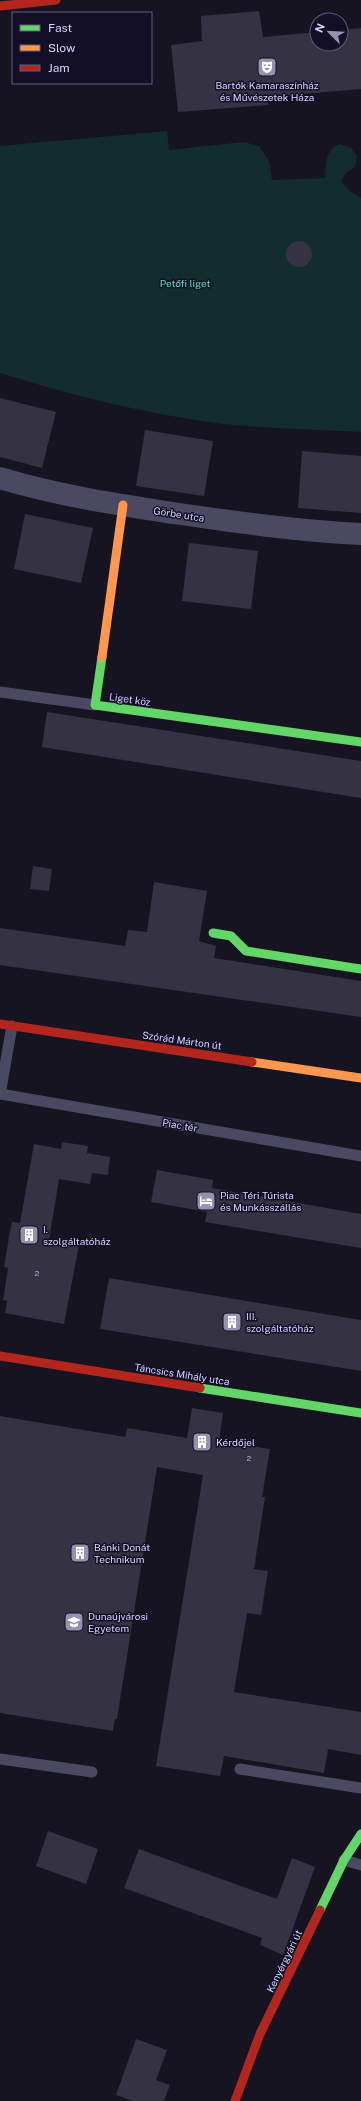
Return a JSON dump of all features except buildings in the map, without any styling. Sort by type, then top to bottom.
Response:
[{"type":"street","points":[[0,6],[56,0]]},
{"type":"street","name":"Görbe utca","points":[[0,478],[31,488],[124,505],[232,522],[361,534]]},
{"type":"street","name":"Liget köz","points":[[124,505],[95,705],[361,742]]},
{"type":"street","points":[[213,933],[231,936],[246,951],[361,969]]},
{"type":"street","name":"Szórád Márton út","points":[[0,1024],[361,1078]]},
{"type":"street","name":"Táncsics Mihály utca","points":[[0,1356],[361,1413]]},
{"type":"street","name":"Kenyérgyári út","points":[[235,2101],[260,2034],[344,1860],[361,1834]]},
{"type":"lane","points":[[0,692],[95,705]]},
{"type":"lane","points":[[0,1094],[12,1026]]},
{"type":"lane","name":"Piac tér","points":[[0,1094],[361,1156]]},
{"type":"lane","points":[[0,1759],[92,1772]]},
{"type":"lane","points":[[240,1769],[361,1788]]},
{"type":"lane","points":[[344,1860],[361,1865]]},
{"type":"green space","name":"Petőfi liget","points":[[167,131],[169,150],[244,142],[259,146],[269,161],[272,180],[325,178],[327,158],[331,150],[340,144],[351,148],[357,156],[355,167],[347,172],[341,181],[351,192],[361,198],[361,432],[252,427],[188,419],[134,409],[53,389],[0,373],[0,146]]},
{"type":"traffic: fast","points":[[102,657],[95,705],[361,742]]},
{"type":"traffic: fast","points":[[213,933],[231,936],[246,951],[361,969]]},
{"type":"traffic: fast","points":[[200,1388],[361,1413]]},
{"type":"traffic: fast","points":[[320,1910],[344,1860],[361,1834]]},
{"type":"traffic: slow","points":[[102,657],[123,505]]},
{"type":"traffic: slow","points":[[252,1062],[361,1078]]},
{"type":"traffic: jam","points":[[0,6],[56,0]]},
{"type":"traffic: jam","points":[[0,1024],[252,1062]]},
{"type":"traffic: jam","points":[[0,1356],[200,1388]]},
{"type":"traffic: jam","points":[[235,2101],[260,2034],[320,1910]]},
{"type":"place","name":"Bartók Kamaraszínház és Művészetek Háza","points":[[267,67]]},
{"type":"place","name":"Piac Téri Túrista és Munkásszállás","points":[[206,1201]]},
{"type":"place","name":"I. szolgáltatóház","points":[[29,1235]]},
{"type":"place","name":"III. szolgáltatóház","points":[[232,1322]]},
{"type":"place","name":"Kérdőjel","points":[[202,1442]]},
{"type":"place","name":"Bánki Donát Technikum","points":[[80,1553]]},
{"type":"place","name":"Dunaújvárosi Egyetem","points":[[74,1622]]}]
